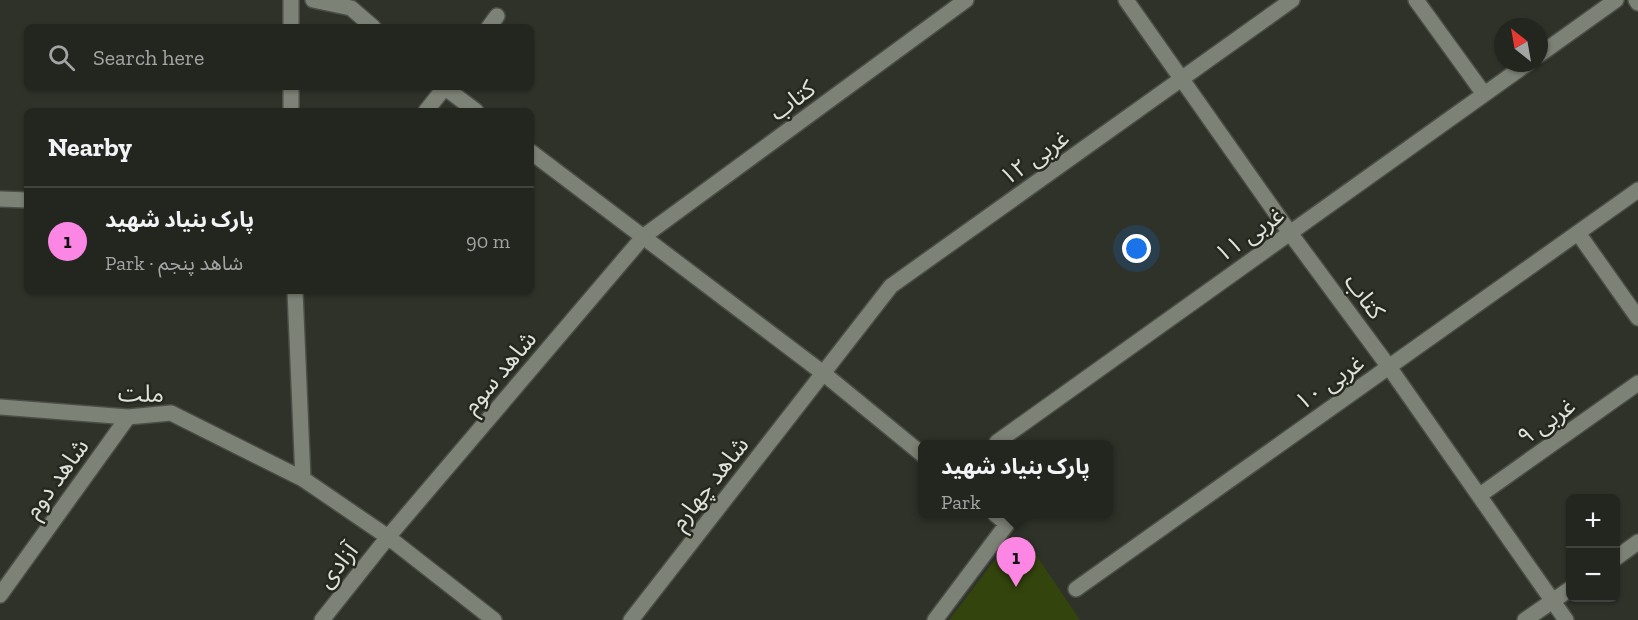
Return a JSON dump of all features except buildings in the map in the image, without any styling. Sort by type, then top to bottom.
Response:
[{"type":"street","points":[[291,0],[291,24]]},
{"type":"street","points":[[313,0],[351,8],[370,24]]},
{"type":"street","name":"کتاب","points":[[644,236],[966,0]]},
{"type":"street","name":"کتاب","points":[[1126,0],[1480,495],[1566,620]]},
{"type":"street","name":"غربی ۱۲","points":[[823,373],[891,286],[1292,0]]},
{"type":"street","points":[[1416,0],[1484,94]]},
{"type":"street","points":[[1548,49],[1616,0]]},
{"type":"street","name":"غربی ۱۱","points":[[1000,440],[1515,72]]},
{"type":"street","points":[[291,90],[291,108]]},
{"type":"street","points":[[428,108],[442,90]]},
{"type":"street","points":[[448,90],[472,108]]},
{"type":"street","points":[[534,154],[823,373],[918,450]]},
{"type":"street","name":"غربی ۱۰","points":[[1076,589],[1638,190]]},
{"type":"street","points":[[0,199],[24,200]]},
{"type":"street","points":[[1578,233],[1638,318]]},
{"type":"street","name":"شاهد سوم","points":[[388,537],[644,236]]},
{"type":"street","points":[[295,294],[303,479]]},
{"type":"street","name":"شاهد چهارم","points":[[631,620],[823,373]]},
{"type":"street","name":"غربی ۹","points":[[1480,495],[1638,383]]},
{"type":"street","name":"ملت","points":[[0,407],[128,417],[171,413],[303,479],[388,537],[494,620]]},
{"type":"street","name":"شاهد دوم","points":[[0,595],[128,417]]},
{"type":"street","points":[[935,620],[1007,524],[1000,518]]},
{"type":"street","name":"آزادی","points":[[322,620],[388,537]]},
{"type":"street","points":[[1620,555],[1638,542]]},
{"type":"street","points":[[1525,620],[1566,592]]},
{"type":"green space","points":[[1013,536],[1034,552],[1080,620],[949,620]]},
{"type":"place","name":"پارک بنیاد شهید","points":[[1016,587]]}]
